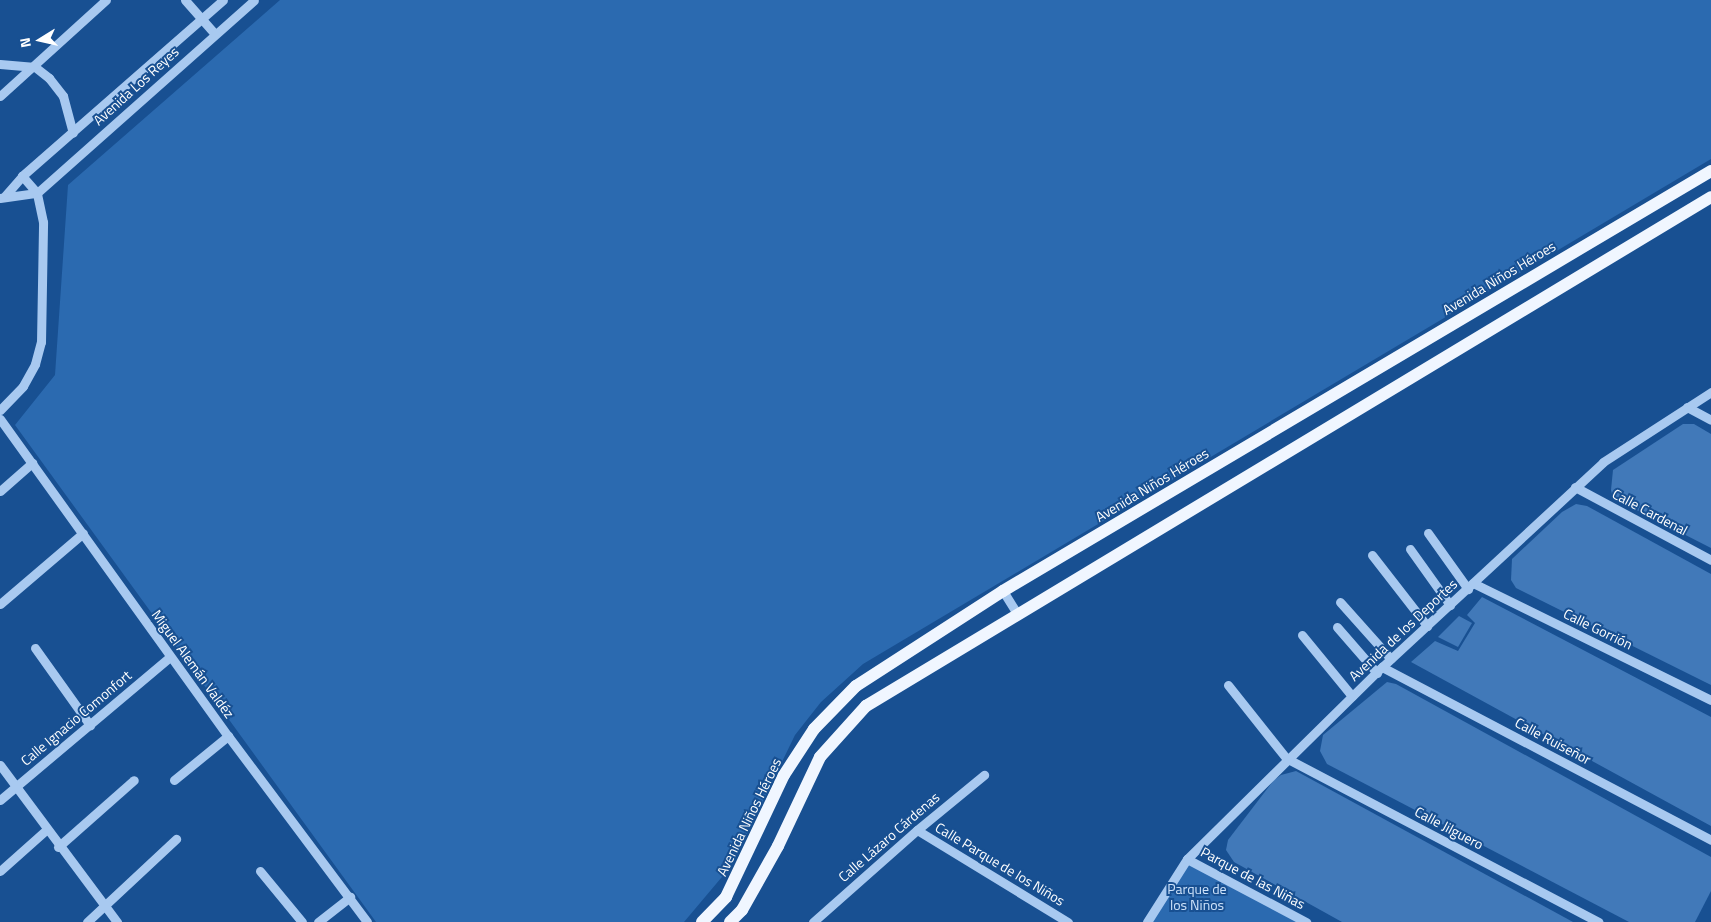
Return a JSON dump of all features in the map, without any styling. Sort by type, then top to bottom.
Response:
[{"type":"main road","name":"Avenida Niños Héroes","points":[[702,922],[726,897],[784,775],[814,729],[856,686],[1003,591],[1711,171]]},
{"type":"main road","points":[[730,922],[742,910],[778,846],[820,757],[866,706],[1711,197]]},
{"type":"street","points":[[0,96],[35,67],[106,0]]},
{"type":"street","points":[[185,0],[214,34]]},
{"type":"street","name":"Avenida Los Reyes","points":[[2,197],[22,176],[224,0]]},
{"type":"street","name":"Avenida Los Reyes","points":[[2,197],[37,193],[254,0]]},
{"type":"street","points":[[0,64],[35,67],[59,89],[73,133]]},
{"type":"street","points":[[0,410],[23,386],[35,364],[41,342],[44,247],[37,193],[22,176]]},
{"type":"street","name":"Avenida de los Deportes","points":[[1147,922],[1187,859],[1286,758],[1391,659],[1576,487],[1626,444],[1711,392]]},
{"type":"street","points":[[1687,407],[1711,420]]},
{"type":"street","name":"Miguel Alemán Valdéz","points":[[0,420],[83,533],[170,657],[367,922]]},
{"type":"street","points":[[0,491],[32,463]]},
{"type":"street","name":"Calle Cardenal","points":[[1576,487],[1711,560]]},
{"type":"street","points":[[0,604],[83,533]]},
{"type":"street","points":[[1428,533],[1470,586]]},
{"type":"street","points":[[1410,549],[1450,605]]},
{"type":"street","points":[[1372,555],[1428,626]]},
{"type":"street","name":"Calle Gorrión","points":[[1470,586],[1711,700]]},
{"type":"street","points":[[1003,591],[1018,615]]},
{"type":"street","points":[[1340,602],[1391,659]]},
{"type":"street","points":[[1337,627],[1380,670]]},
{"type":"street","points":[[1302,635],[1352,696]]},
{"type":"street","points":[[35,648],[90,724]]},
{"type":"street","name":"Calle Ignacio Comonfort","points":[[0,800],[170,657]]},
{"type":"street","name":"Calle Ruiseñor","points":[[1380,670],[1711,840]]},
{"type":"street","points":[[1228,685],[1286,758]]},
{"type":"street","points":[[174,780],[228,736]]},
{"type":"street","name":"Calle Jilguero","points":[[1286,758],[1599,922]]},
{"type":"street","points":[[0,765],[58,848],[116,922]]},
{"type":"street","name":"Calle Lázaro Cárdenas","points":[[813,922],[917,830],[984,775]]},
{"type":"street","points":[[58,848],[134,780]]},
{"type":"street","points":[[0,871],[46,830]]},
{"type":"street","name":"Calle Parque de los Niños","points":[[917,830],[1068,922]]},
{"type":"street","points":[[88,922],[176,839]]},
{"type":"street","name":"Parque de las Niñas","points":[[1187,859],[1306,922]]},
{"type":"street","points":[[260,871],[302,922]]},
{"type":"street","points":[[318,922],[350,897]]},
{"type":"green space","points":[[280,0],[1711,0],[1711,159],[863,664],[821,702],[795,735],[732,865],[684,922],[376,922],[15,425],[55,375],[68,185]]},
{"type":"green space","name":"Parque de los Niños","points":[[1189,863],[1304,922],[1150,922]]},
{"type":"building","points":[[1683,424],[1694,424],[1711,434],[1711,548],[1613,498],[1611,490],[1613,470]]},
{"type":"building","points":[[1576,504],[1587,506],[1711,574],[1711,685],[1516,588],[1511,580],[1512,559],[1562,512]]},
{"type":"building","points":[[1482,597],[1711,717],[1711,826],[1411,662],[1435,641],[1458,651],[1475,623],[1467,615]]},
{"type":"building","points":[[1459,616],[1472,623],[1458,647],[1438,637]]},
{"type":"building","points":[[1387,682],[1396,684],[1711,857],[1711,891],[1695,922],[1629,922],[1327,764],[1320,751],[1323,735]]},
{"type":"building","points":[[1296,771],[1573,922],[1342,922],[1234,862],[1226,850],[1228,840],[1274,780],[1281,775]]}]
